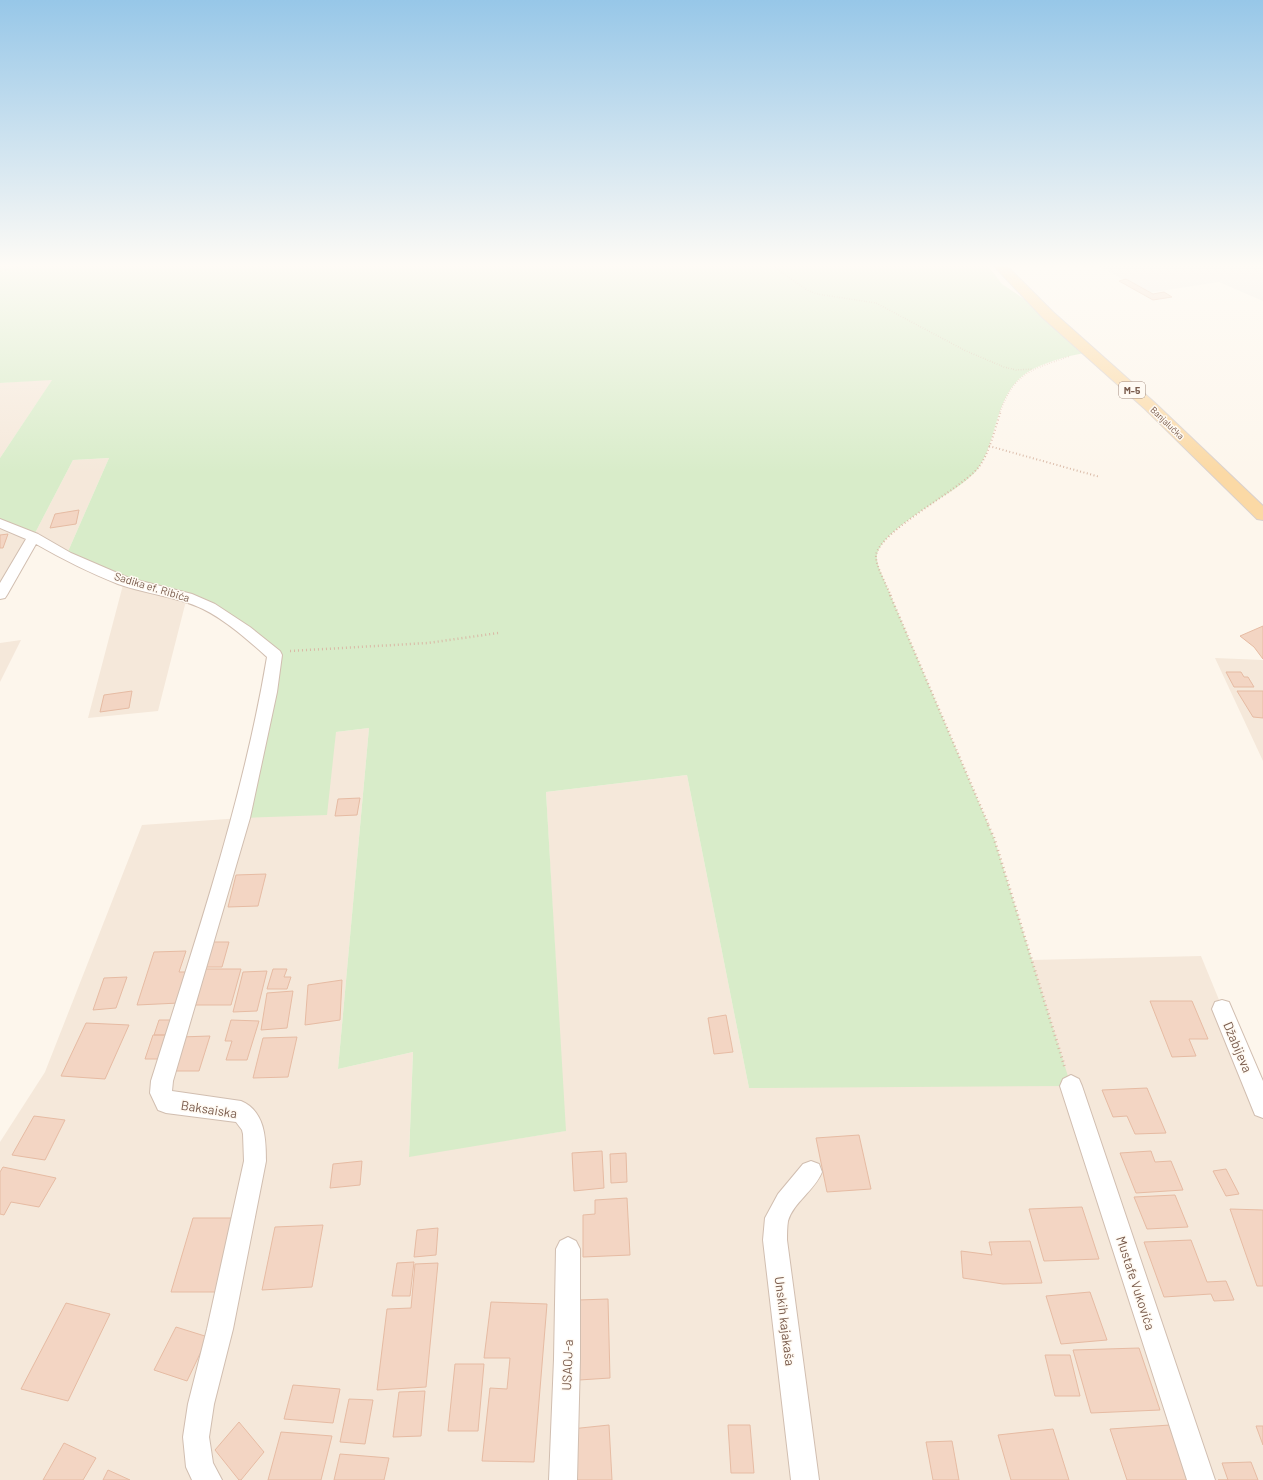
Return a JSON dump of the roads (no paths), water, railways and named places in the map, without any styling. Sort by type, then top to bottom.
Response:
[{"type":"main road","name":"Banjalučka","points":[[1071,335],[1150,406],[1263,515]]},
{"type":"street","name":"Sadika ef. Ribića","points":[[0,523],[33,537],[66,556],[124,581],[187,597],[210,608],[245,630],[273,652],[275,655],[269,692],[241,818]]},
{"type":"street","points":[[0,595],[33,537]]},
{"type":"street","name":"Baksaiska","points":[[208,1480],[200,1467],[196,1437],[201,1404],[220,1329],[255,1161],[256,1136],[250,1120],[241,1112],[166,1102],[161,1093],[162,1081],[166,1066],[241,818]]},
{"type":"street","name":"Džabijeva","points":[[1222,1009],[1263,1107]]},
{"type":"street","name":"Mustafe Vukovića","points":[[1071,1086],[1201,1480]]},
{"type":"street","name":"Unskih kajakaša","points":[[805,1480],[775,1240],[777,1218],[786,1202],[811,1172]]},
{"type":"street","name":"USAOJ-a","points":[[563,1480],[568,1359],[568,1250]]}]
